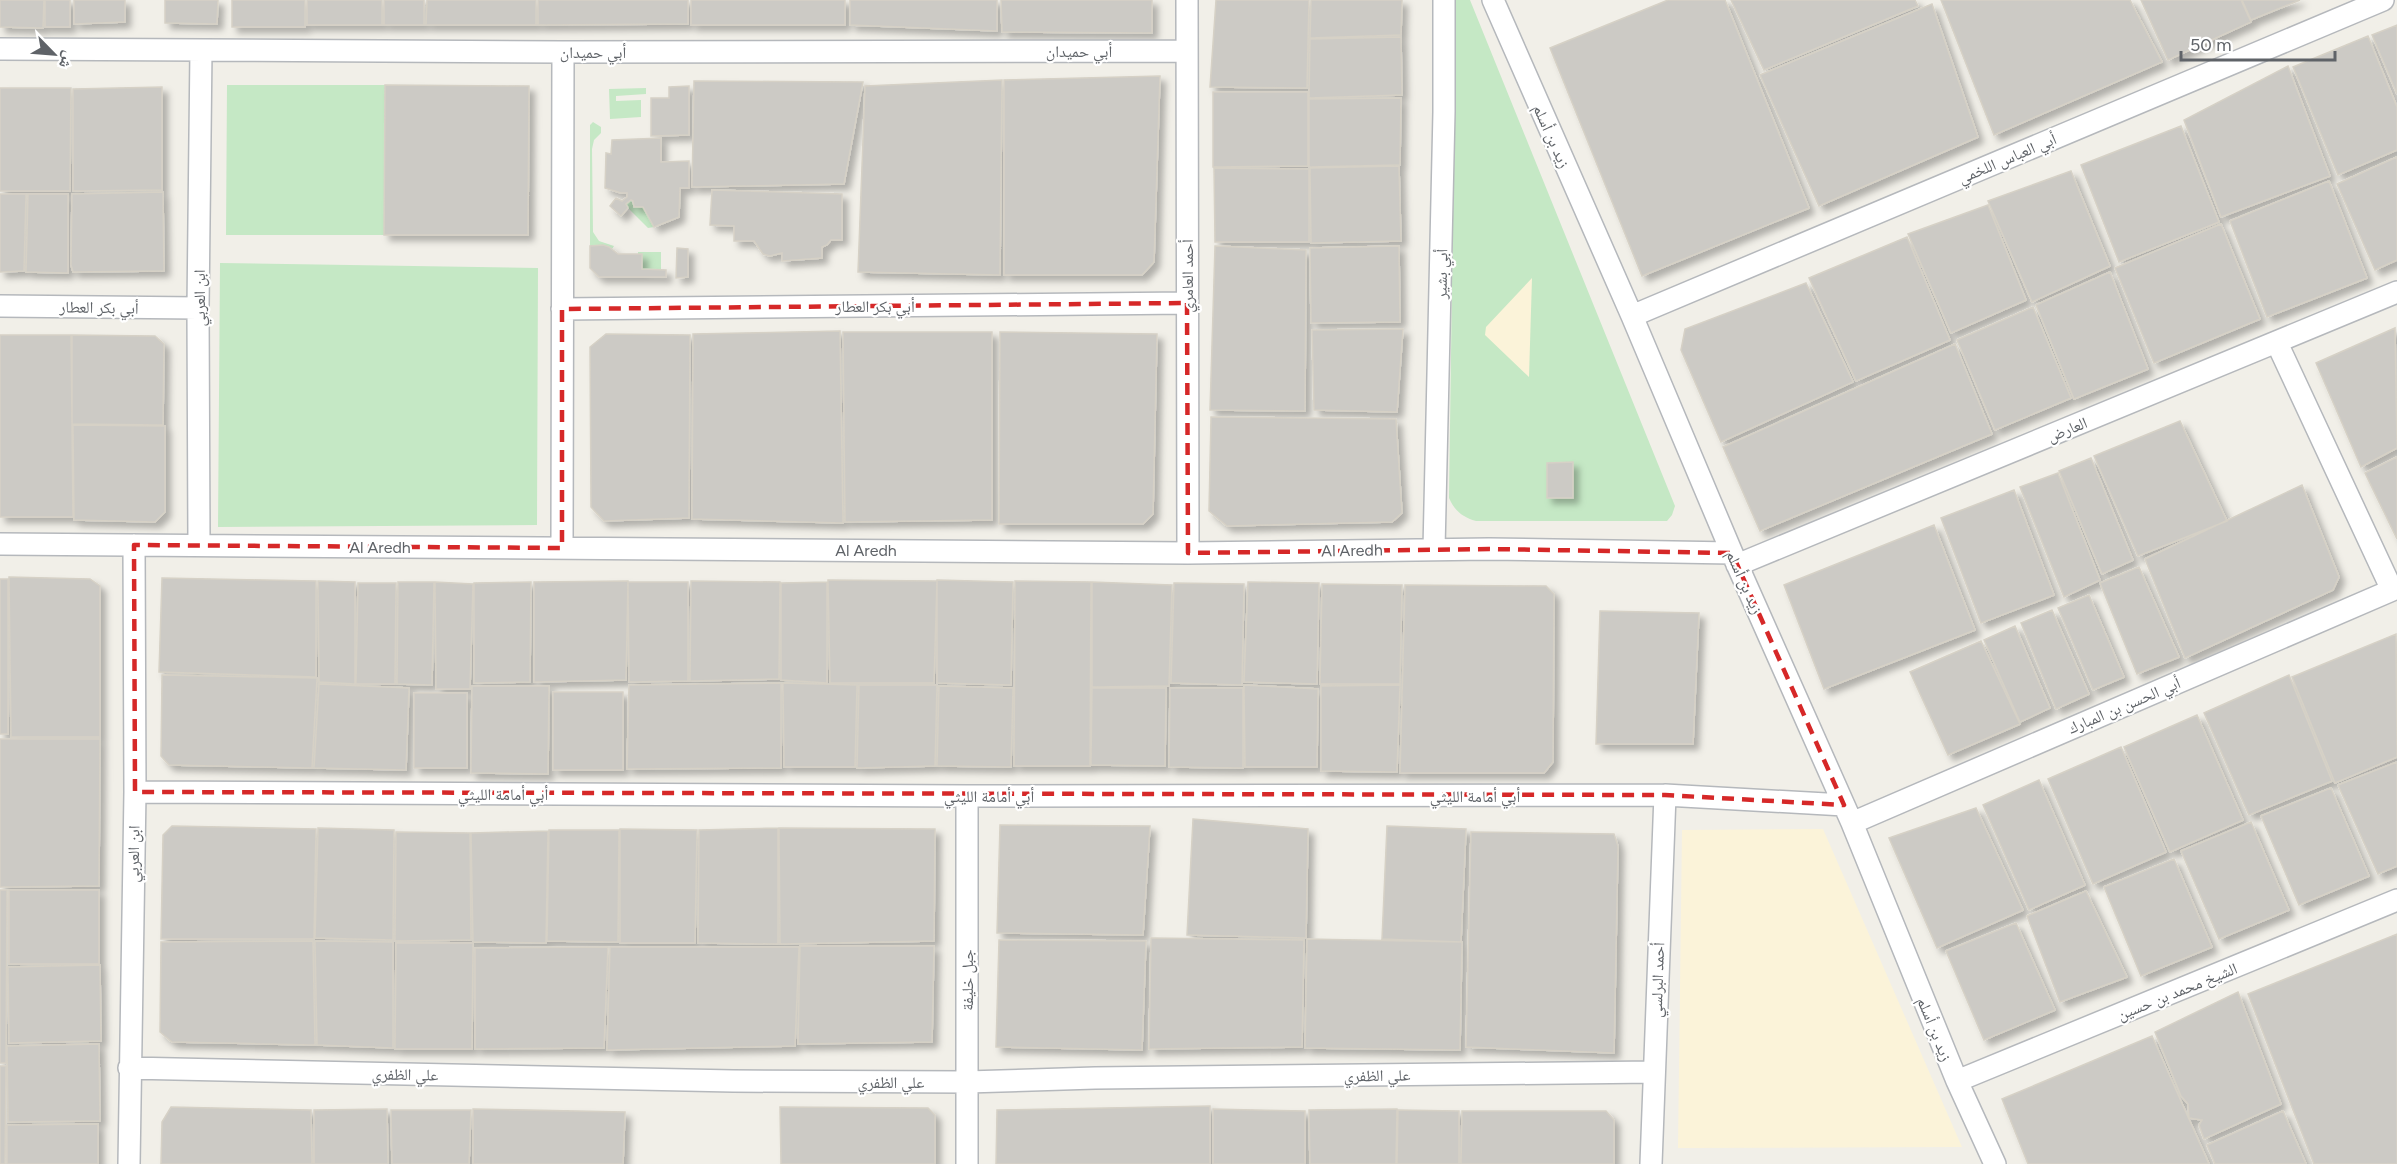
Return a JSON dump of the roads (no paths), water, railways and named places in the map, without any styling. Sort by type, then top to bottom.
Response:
[{"type":"street","name":"أحمد العامري","points":[[1187,0],[1188,553]]},
{"type":"street","name":"أبي بشير","points":[[1434,549],[1444,112],[1444,0]]},
{"type":"street","name":"زيد بن أسلم","points":[[1492,0],[1848,814],[1957,1082],[1995,1164]]},
{"type":"street","name":"أبي العباس اللخمي","points":[[1632,316],[2383,0]]},
{"type":"street","name":"أبي حميدان","points":[[0,48],[563,52],[1187,51]]},
{"type":"street","name":"ابن العربي","points":[[200,545],[198,308],[201,50]]},
{"type":"street","points":[[562,548],[563,52]]},
{"type":"street","name":"العارض","points":[[1735,559],[2277,343],[2397,292]]},
{"type":"street","name":"أبي بكر العطار","points":[[562,309],[1187,303]]},
{"type":"street","name":"أبي بكر العطار","points":[[0,306],[198,308]]},
{"type":"street","points":[[2277,343],[2395,589]]},
{"type":"street","name":"Al Aredh","points":[[0,544],[1188,553],[1434,549],[1735,559]]},
{"type":"street","name":"ابن العربي","points":[[129,1164],[135,792],[134,545]]},
{"type":"street","name":"أبي الحسن بن المبارك","points":[[1848,814],[2395,589]]},
{"type":"street","name":"أبي أمامة الليثي","points":[[135,792],[968,796],[1665,795],[1848,814]]},
{"type":"street","name":"أحمد البرلسي","points":[[1651,1164],[1665,795]]},
{"type":"street","name":"جبل خليفة","points":[[967,1164],[968,796]]},
{"type":"street","name":"الشيخ محمد بن حسين","points":[[1957,1082],[2397,900]]},
{"type":"street","name":"علي الظفري","points":[[129,1068],[732,1081],[968,1082],[1095,1078],[1654,1072]]}]
